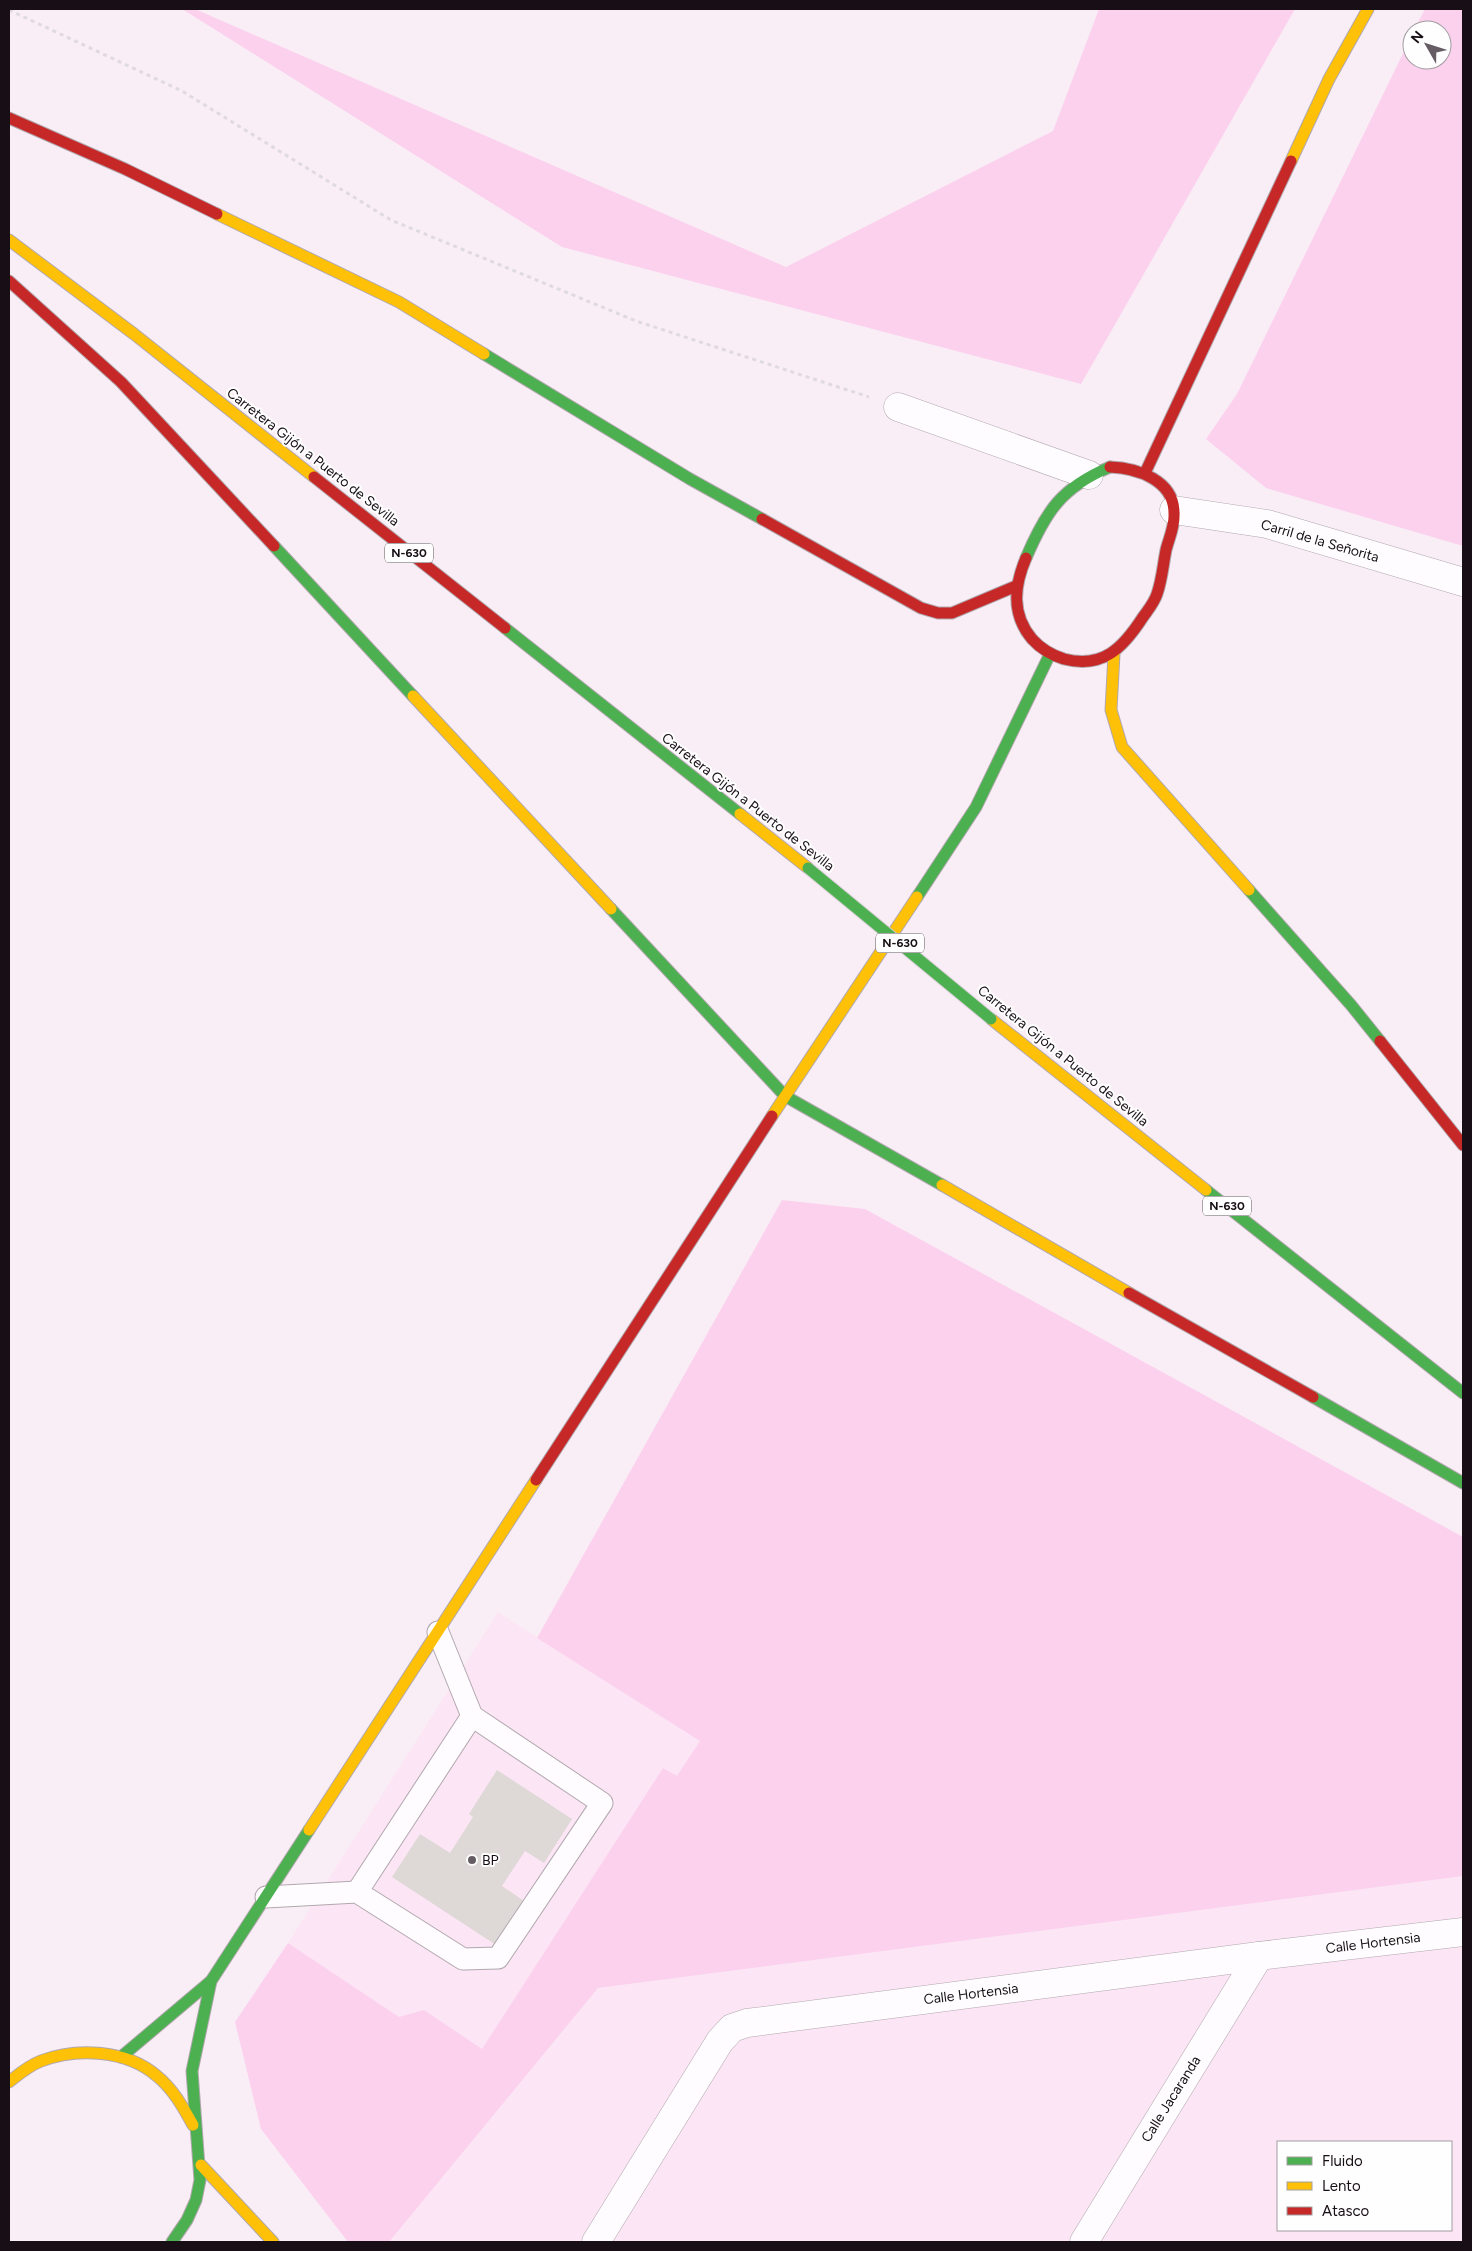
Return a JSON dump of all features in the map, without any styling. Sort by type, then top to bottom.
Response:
[{"type":"main road","points":[[1145,473],[1329,78],[1368,9]]},
{"type":"main road","points":[[9,118],[125,169],[400,302],[690,479],[921,608],[938,613],[952,613],[1016,586]]},
{"type":"main road","name":"Carretera Gijón a Puerto de Sevilla","points":[[9,240],[134,334],[808,868],[991,1019],[1463,1393]]},
{"type":"main road","points":[[9,281],[121,382],[785,1096],[1463,1483]]},
{"type":"main road","points":[[1110,467],[1126,467],[1145,473],[1160,483],[1169,496],[1174,510],[1158,593],[1131,638],[1114,654],[1100,660],[1084,662],[1069,661],[1050,654],[1036,643],[1023,626],[1017,608],[1016,586],[1041,526],[1061,496],[1089,475],[1110,467]]},
{"type":"main road","points":[[121,2057],[211,1981],[785,1096],[976,807],[1050,654]]},
{"type":"main road","points":[[1114,654],[1111,710],[1122,747],[1351,1005],[1463,1145]]},
{"type":"main road","points":[[172,2242],[185,2227],[197,2198],[201,2166],[195,2128],[192,2070],[211,1981]]},
{"type":"main road","points":[[9,2082],[31,2066],[60,2055],[90,2052],[121,2057],[149,2070],[176,2095],[195,2128]]},
{"type":"main road","points":[[16,2063],[31,2066]]},
{"type":"main road","points":[[201,2166],[272,2242]]},
{"type":"street","points":[[898,406],[1089,475]]},
{"type":"street","name":"Carril de la Señorita","points":[[1174,510],[1267,524],[1463,582]]},
{"type":"street","name":"Calle Hortensia","points":[[596,2242],[720,2041],[732,2028],[757,2022],[1259,1956],[1463,1932]]},
{"type":"street","name":"Calle Jacaranda","points":[[1084,2242],[1259,1956]]},
{"type":"lane","points":[[266,1897],[357,1892],[463,1959],[498,1958],[602,1803],[472,1716],[438,1632]]},
{"type":"lane","points":[[357,1892],[472,1716]]},
{"type":"path","points":[[9,10],[182,90],[392,220],[636,321],[898,406]]},
{"type":"shaded area","points":[[182,9],[195,9],[786,267],[1053,131],[1099,9],[1295,9],[1081,384],[562,247]]},
{"type":"shaded area","points":[[1425,9],[1463,9],[1463,546],[1266,488],[1206,439],[1237,394],[1402,56],[1402,70],[1452,70],[1452,20],[1419,20]]},
{"type":"shaded area","points":[[782,1200],[865,1209],[1463,1537],[1463,1876],[598,1988],[389,2242],[348,2242],[261,2129],[235,2022],[288,1943],[399,2017],[424,2010],[482,2049],[663,1768],[677,1776],[700,1741],[537,1638]]},
{"type":"shaded area","name":"BP","points":[[498,1612],[700,1741],[677,1777],[663,1768],[482,2049],[424,2010],[399,2017],[288,1943]]},
{"type":"shaded area","points":[[1463,1876],[1463,2242],[389,2242],[598,1988]]},
{"type":"building","points":[[497,1770],[572,1819],[544,1863],[525,1851],[502,1886],[524,1901],[496,1945],[392,1877],[420,1834],[450,1853],[473,1817],[469,1814]]},
{"type":"traffic: fast","points":[[484,354],[690,479],[762,519]]},
{"type":"traffic: fast","points":[[1026,558],[1033,541],[1058,502],[1079,483],[1110,467]]},
{"type":"traffic: fast","points":[[274,546],[413,696]]},
{"type":"traffic: fast","points":[[505,628],[740,814]]},
{"type":"traffic: fast","points":[[917,897],[976,807],[1050,654]]},
{"type":"traffic: fast","points":[[808,868],[991,1019]]},
{"type":"traffic: fast","points":[[1249,890],[1351,1005],[1380,1041]]},
{"type":"traffic: fast","points":[[611,909],[785,1096],[942,1185]]},
{"type":"traffic: fast","points":[[1206,1190],[1463,1393]]},
{"type":"traffic: fast","points":[[1313,1397],[1463,1483]]},
{"type":"traffic: fast","points":[[121,2057],[211,1981],[309,1830]]},
{"type":"traffic: fast","points":[[172,2242],[187,2220],[196,2200],[200,2180],[192,2071],[211,1981]]},
{"type":"traffic: slow","points":[[1291,161],[1329,79],[1368,9]]},
{"type":"traffic: slow","points":[[217,214],[399,302],[484,354]]},
{"type":"traffic: slow","points":[[9,240],[134,334],[314,477]]},
{"type":"traffic: slow","points":[[1114,654],[1111,710],[1122,747],[1249,890]]},
{"type":"traffic: slow","points":[[413,696],[611,909]]},
{"type":"traffic: slow","points":[[740,814],[808,868]]},
{"type":"traffic: slow","points":[[772,1116],[917,897]]},
{"type":"traffic: slow","points":[[991,1019],[1206,1190]]},
{"type":"traffic: slow","points":[[942,1185],[1129,1293]]},
{"type":"traffic: slow","points":[[309,1830],[536,1480]]},
{"type":"traffic: slow","points":[[9,2082],[32,2065],[55,2057],[86,2053],[117,2056],[145,2067],[163,2081],[193,2125]]},
{"type":"traffic: slow","points":[[201,2165],[273,2242]]},
{"type":"traffic: jam","points":[[9,118],[125,169],[217,214]]},
{"type":"traffic: jam","points":[[1145,473],[1291,161]]},
{"type":"traffic: jam","points":[[9,281],[121,382],[274,546]]},
{"type":"traffic: jam","points":[[1026,558],[1017,589],[1018,610],[1025,629],[1039,646],[1051,654],[1064,659],[1090,661],[1111,653],[1128,638],[1151,606],[1157,594],[1173,527],[1174,513],[1168,492],[1161,484],[1142,473],[1110,467]]},
{"type":"traffic: jam","points":[[314,477],[505,628]]},
{"type":"traffic: jam","points":[[762,519],[921,608],[938,613],[952,613],[1016,586]]},
{"type":"traffic: jam","points":[[1380,1041],[1463,1145]]},
{"type":"traffic: jam","points":[[536,1480],[772,1116]]},
{"type":"traffic: jam","points":[[1129,1293],[1313,1397]]},
{"type":"place","name":"BP","points":[[472,1860]]}]
